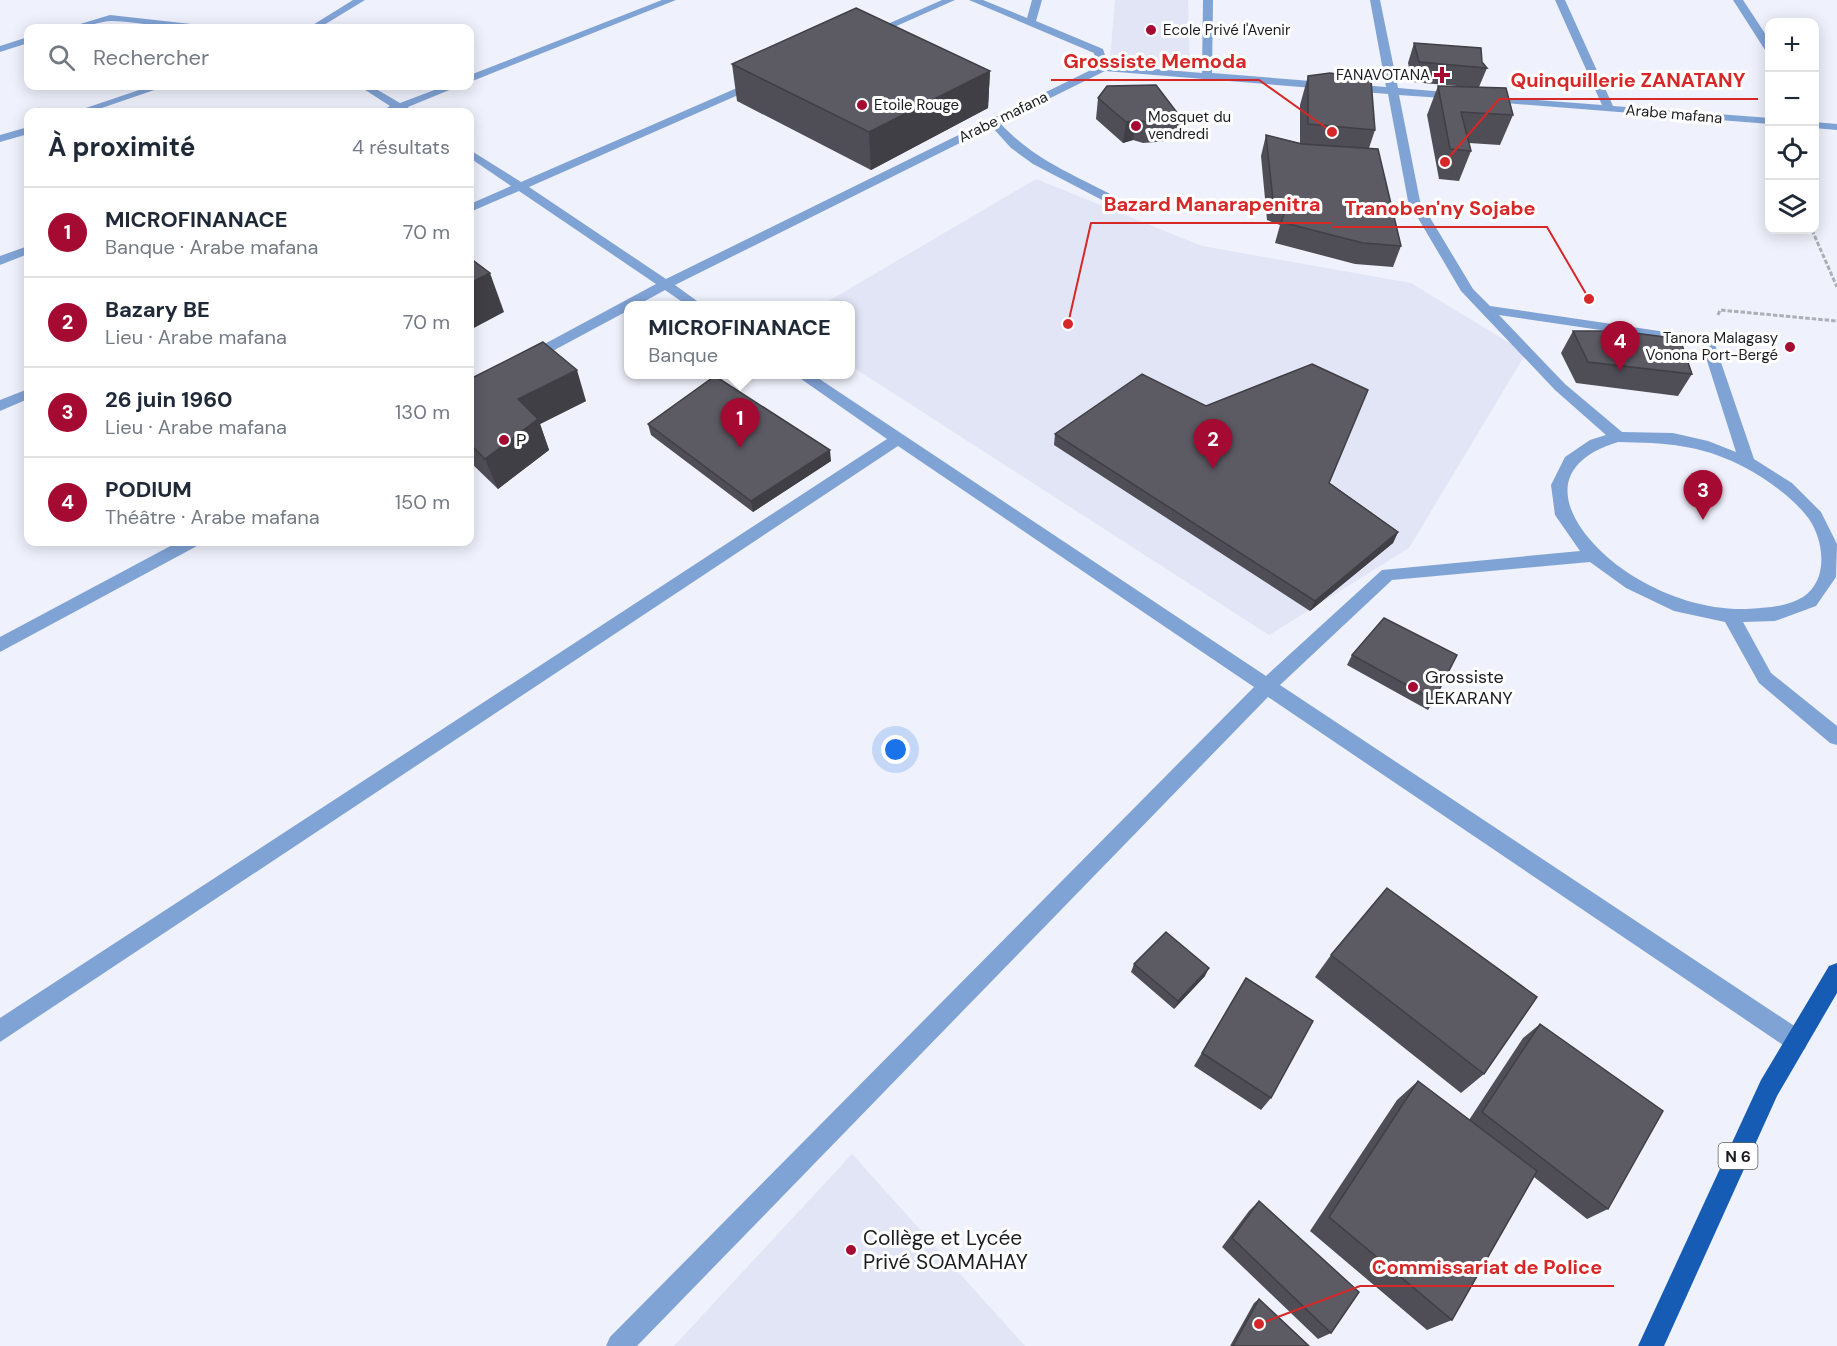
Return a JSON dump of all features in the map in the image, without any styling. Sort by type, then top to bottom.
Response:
[{"type":"main road","name":"N 6","points":[[1651,1346],[1769,1088],[1837,973]]},
{"type":"street","points":[[320,24],[360,0]]},
{"type":"street","points":[[474,77],[671,0]]},
{"type":"street","points":[[860,39],[950,0]]},
{"type":"street","points":[[974,0],[1099,51],[1103,68]]},
{"type":"street","points":[[1030,22],[1037,0]]},
{"type":"street","points":[[1207,76],[1208,0]]},
{"type":"street","points":[[1375,0],[1414,201],[1468,291],[1560,387],[1618,436]]},
{"type":"street","points":[[1560,0],[1609,108]]},
{"type":"street","points":[[1738,0],[1765,42]]},
{"type":"street","points":[[87,24],[110,18],[164,24]]},
{"type":"street","points":[[0,50],[24,41]]},
{"type":"street","name":"Arabe mafana","points":[[634,301],[1103,68],[1765,121]]},
{"type":"street","points":[[474,206],[772,77]]},
{"type":"street","points":[[92,108],[149,90]]},
{"type":"street","points":[[371,90],[401,108]]},
{"type":"street","points":[[408,108],[446,90]]},
{"type":"street","points":[[993,122],[1015,146],[1036,161],[1108,198]]},
{"type":"street","points":[[1819,124],[1837,127]]},
{"type":"street","points":[[0,139],[24,131]]},
{"type":"street","points":[[474,156],[691,301]]},
{"type":"street","points":[[0,261],[24,252]]},
{"type":"street","name":"Arabe mafana","points":[[521,362],[624,307]]},
{"type":"street","points":[[1485,309],[1708,342],[1747,462]]},
{"type":"street","points":[[807,379],[1797,1041]]},
{"type":"street","points":[[0,406],[24,396]]},
{"type":"street","points":[[1618,436],[1673,438],[1703,445],[1747,462],[1785,487],[1815,516],[1834,548],[1828,577],[1810,601],[1775,614],[1731,616],[1680,606],[1632,584],[1593,556],[1563,514],[1559,485],[1570,461],[1595,444],[1618,436]]},
{"type":"street","points":[[0,1030],[898,439]]},
{"type":"street","points":[[0,645],[184,546]]},
{"type":"street","points":[[619,1346],[1267,686],[1388,574],[1593,556]]},
{"type":"street","points":[[1731,616],[1766,678],[1837,737]]},
{"type":"path","points":[[1814,234],[1837,287]]},
{"type":"path","points":[[1708,342],[1720,310],[1837,321]]},
{"type":"shaded area","name":"Ecole Privé l'Avenir","points":[[1115,0],[1188,0],[1190,68],[1110,60]]},
{"type":"shaded area","points":[[1036,179],[1202,246],[1411,283],[1526,353],[1409,548],[1269,635],[855,369],[855,301],[829,301]]},
{"type":"shaded area","name":"Collège et Lycée Privé SOAMAHAY","points":[[852,1154],[1025,1346],[674,1346]]},
{"type":"building","points":[[856,8],[990,71],[869,132],[732,64]]},
{"type":"building","points":[[1414,43],[1481,48],[1482,62],[1487,68],[1419,62]]},
{"type":"building","points":[[1330,73],[1371,80],[1375,130],[1308,124],[1308,76]]},
{"type":"building","points":[[1156,85],[1182,119],[1126,122],[1098,98],[1107,86]]},
{"type":"building","points":[[1438,86],[1506,88],[1513,115],[1461,112],[1471,151],[1450,149]]},
{"type":"building","points":[[1266,135],[1302,144],[1378,149],[1401,246],[1363,243],[1281,222],[1288,204],[1273,200]]},
{"type":"building","points":[[474,261],[490,273],[474,281]]},
{"type":"building","points":[[1573,331],[1619,331],[1680,339],[1692,374],[1588,362]]},
{"type":"building","points":[[543,342],[577,370],[518,399],[538,419],[485,459],[474,448],[474,377]]},
{"type":"building","points":[[1312,364],[1368,390],[1329,483],[1398,532],[1315,601],[1055,434],[1142,374],[1206,406]]},
{"type":"building","points":[[711,379],[720,379],[830,450],[751,501],[648,424]]},
{"type":"building","name":"Grossiste LEKARANY","points":[[1384,618],[1457,655],[1434,700],[1352,655]]},
{"type":"building","points":[[1387,888],[1537,997],[1484,1074],[1331,955]]},
{"type":"building","points":[[1166,932],[1209,968],[1178,1001],[1134,964]]},
{"type":"building","points":[[1246,978],[1313,1021],[1271,1098],[1202,1053]]},
{"type":"building","points":[[1540,1024],[1663,1111],[1608,1209],[1482,1112]]},
{"type":"building","points":[[1418,1081],[1537,1171],[1452,1320],[1329,1217]]},
{"type":"building","points":[[1259,1201],[1359,1292],[1331,1333],[1232,1238]]},
{"type":"building","points":[[1259,1299],[1309,1346],[1233,1346]]},
{"type":"place","name":"Ecole Privé l'Avenir","points":[[1151,30]]},
{"type":"place","name":"FANAVOTANA","points":[[1442,75]]},
{"type":"place","name":"Etoile Rouge","points":[[862,105]]},
{"type":"place","name":"Mosquet du vendredi","points":[[1136,126]]},
{"type":"place","name":"Grossiste Memoda","points":[[1332,132]]},
{"type":"place","name":"Quinquillerie ZANATANY","points":[[1445,162]]},
{"type":"place","name":"Tranoben'ny Sojabe","points":[[1589,299]]},
{"type":"place","name":"Bazard Manarapenitra","points":[[1068,324]]},
{"type":"place","name":"Tanora Malagasy Vonona Port-Bergé","points":[[1790,347]]},
{"type":"place","name":"PODIUM","points":[[1620,371]]},
{"type":"place","name":"P","points":[[504,440]]},
{"type":"place","name":"MICROFINANACE","points":[[740,448]]},
{"type":"place","name":"Bazary BE","points":[[1213,469]]},
{"type":"place","name":"26 juin 1960","points":[[1703,520]]},
{"type":"place","name":"Grossiste LEKARANY","points":[[1413,687]]},
{"type":"place","name":"Collège et Lycée Privé SOAMAHAY","points":[[851,1250]]},
{"type":"place","name":"Commissariat de Police","points":[[1259,1324]]}]
